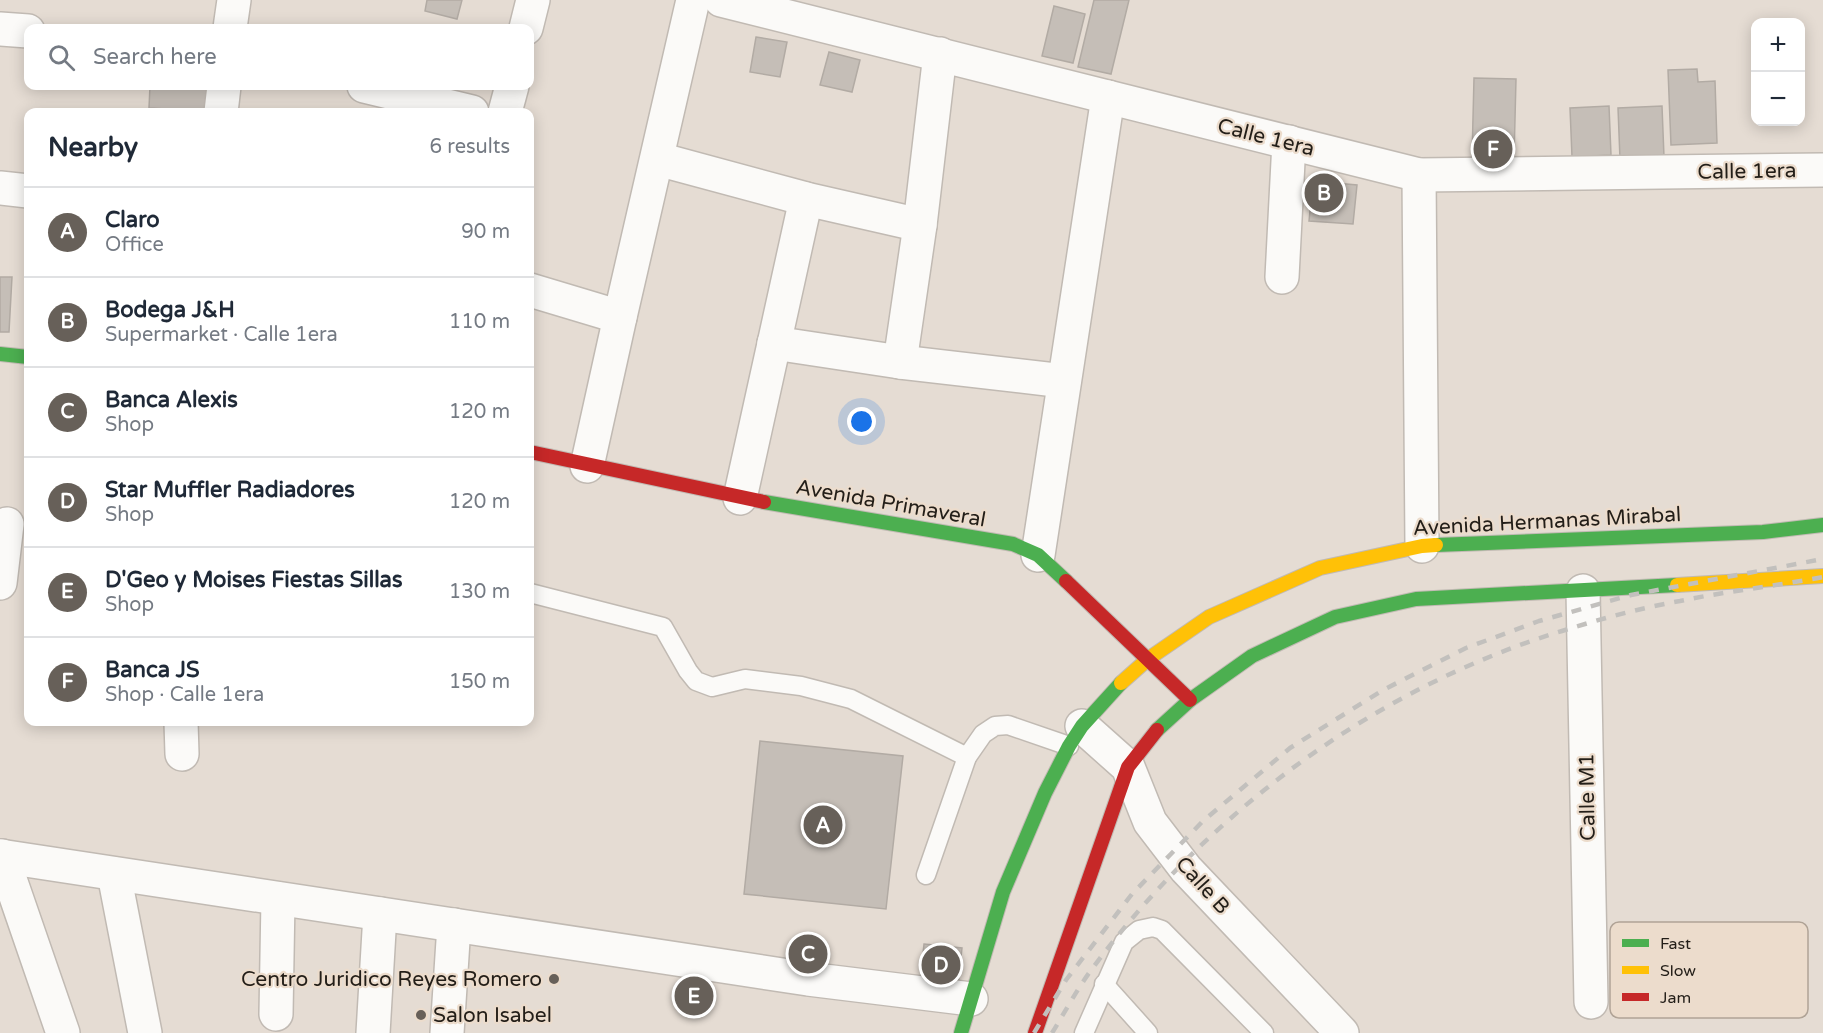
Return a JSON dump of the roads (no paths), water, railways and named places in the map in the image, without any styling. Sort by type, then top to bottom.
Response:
[{"type":"main road","points":[[0,354],[24,357]]},
{"type":"main road","name":"Avenida Primaveral","points":[[534,453],[740,498],[1013,544],[1038,555],[1190,700]]},
{"type":"main road","name":"Avenida Hermanas Mirabal","points":[[961,1033],[1004,892],[1045,793],[1075,736],[1112,691],[1148,660],[1209,616],[1320,568],[1422,546],[1762,532],[1823,525]]},
{"type":"main road","points":[[1035,1033],[1128,766],[1158,729],[1190,700],[1252,656],[1335,617],[1416,599],[1823,576]]},
{"type":"street","points":[[231,24],[234,0]]},
{"type":"street","points":[[527,24],[533,0]]},
{"type":"street","points":[[587,466],[693,0]]},
{"type":"street","name":"Calle 1era","points":[[721,0],[1419,175],[1823,170]]},
{"type":"street","points":[[0,29],[24,31]]},
{"type":"street","points":[[900,362],[920,225],[940,54]]},
{"type":"street","points":[[221,108],[224,90]]},
{"type":"street","points":[[507,108],[511,90]]},
{"type":"street","points":[[378,96],[448,108]]},
{"type":"street","points":[[1038,555],[1108,98]]},
{"type":"street","points":[[1282,277],[1289,142]]},
{"type":"street","points":[[658,159],[807,200],[920,225]]},
{"type":"street","points":[[1419,175],[1422,546]]},
{"type":"street","points":[[0,188],[24,191]]},
{"type":"street","points":[[740,498],[807,200]]},
{"type":"street","points":[[534,291],[620,317]]},
{"type":"street","points":[[774,343],[900,362],[1064,381]]},
{"type":"street","points":[[0,583],[12,525]]},
{"type":"street","name":"Calle M1","points":[[1583,591],[1591,1002]]},
{"type":"street","points":[[182,726],[182,754]]},
{"type":"street","name":"Calle B","points":[[1075,736],[1128,766],[1150,822],[1186,869],[1342,1033]]},
{"type":"street","points":[[63,1033],[1,856],[808,979],[971,999]]},
{"type":"street","points":[[114,874],[145,1033]]},
{"type":"street","points":[[276,1014],[278,899]]},
{"type":"street","points":[[373,1033],[380,915]]},
{"type":"street","points":[[447,1033],[454,925]]},
{"type":"lane","points":[[534,594],[663,627],[696,681],[712,687],[745,679],[801,686],[851,699],[967,758]]},
{"type":"lane","points":[[926,875],[967,758],[983,734],[995,726],[1008,725],[1075,736]]},
{"type":"lane","points":[[1084,1033],[1124,942],[1139,930],[1153,927],[1162,930],[1264,1033]]},
{"type":"lane","points":[[1104,984],[1148,1033]]},
{"type":"railway","points":[[1034,1033],[1066,980],[1132,894],[1203,821],[1290,748],[1383,690],[1466,648],[1539,621],[1631,595],[1823,559]]},
{"type":"railway","points":[[1052,1033],[1092,969],[1138,912],[1188,858],[1242,808],[1300,762],[1362,722],[1426,686],[1493,655],[1562,631],[1665,604],[1823,577]]},
{"type":"place","name":"Banca JS","points":[[1493,149]]},
{"type":"place","name":"Bodega J&H","points":[[1324,193]]},
{"type":"place","name":"Claro","points":[[823,825]]},
{"type":"place","name":"Banca Alexis","points":[[808,954]]},
{"type":"place","name":"Star Muffler Radiadores","points":[[941,965]]},
{"type":"place","name":"Centro Juridico Reyes Romero","points":[[554,979]]},
{"type":"place","name":"D'Geo y Moises Fiestas Sillas","points":[[694,996]]},
{"type":"place","name":"Salon Isabel","points":[[421,1015]]}]
